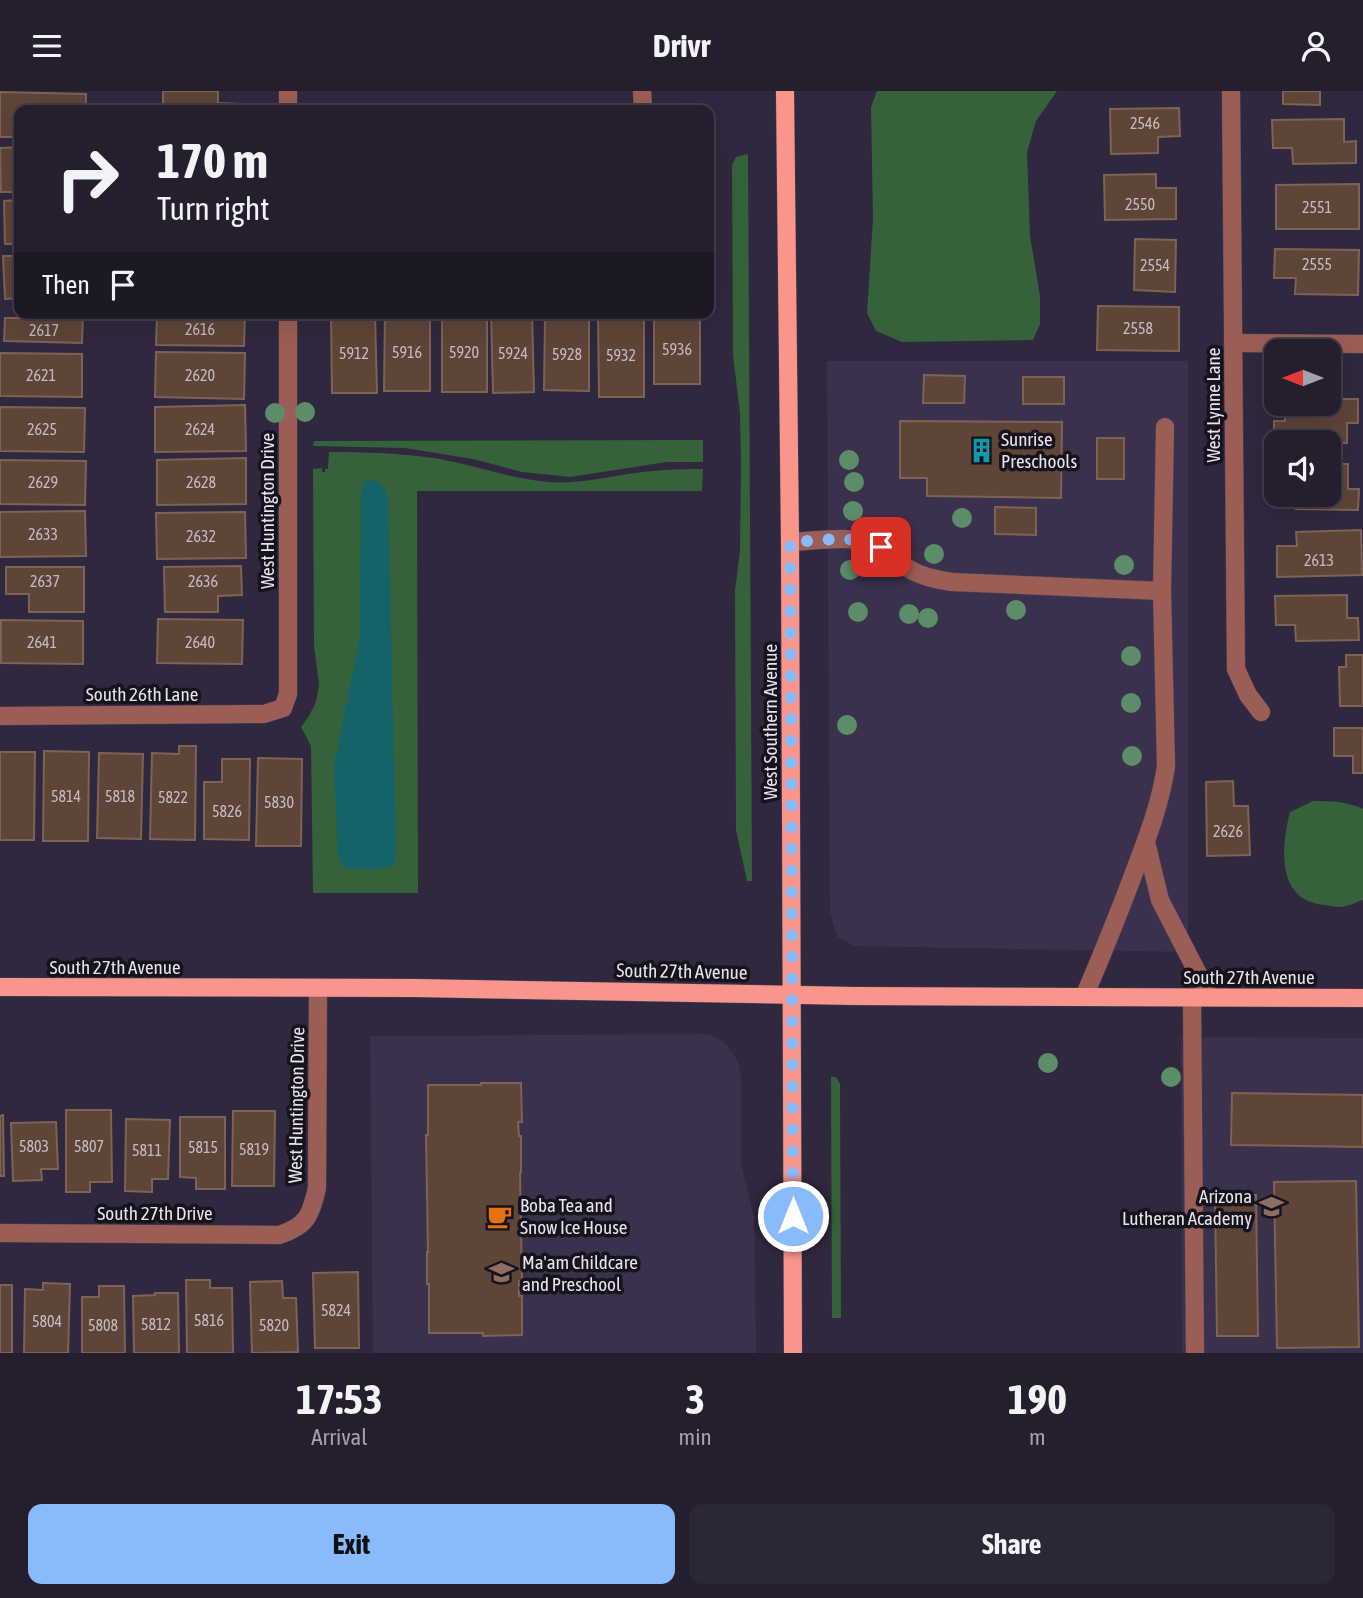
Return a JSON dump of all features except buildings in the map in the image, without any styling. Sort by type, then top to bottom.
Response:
[{"type":"main road","name":"West Southern Avenue","points":[[785,91],[790,542],[793,1353]]},
{"type":"main road","name":"South 27th Avenue","points":[[0,987],[531,989],[792,995],[1363,998]]},
{"type":"street","name":"West Lynne Lane","points":[[1231,91],[1236,669],[1248,695],[1261,712]]},
{"type":"street","name":"West Huntington Drive","points":[[283,708],[288,694],[288,319]]},
{"type":"street","points":[[1233,343],[1363,344]]},
{"type":"street","points":[[1084,997],[1114,930],[1146,842],[1161,796],[1166,766],[1162,591],[1165,427]]},
{"type":"street","points":[[790,542],[841,540],[873,543],[912,572],[952,582],[1162,591]]},
{"type":"street","name":"South 26th Lane","points":[[0,716],[264,714],[283,708]]},
{"type":"street","points":[[1146,842],[1160,899],[1201,997],[1195,1353]]},
{"type":"street","name":"West Huntington Drive","points":[[307,1220],[317,1188],[318,988]]},
{"type":"street","name":"South 27th Drive","points":[[0,1233],[279,1235],[292,1231],[307,1220]]},
{"type":"shaded area","points":[[877,91],[1057,91],[1036,121],[1027,152],[1030,236],[1040,296],[1040,324],[1033,340],[902,342],[876,331],[867,313],[873,219],[871,107]]},
{"type":"shaded area","points":[[748,154],[752,881],[747,881],[736,830],[735,591],[740,550],[741,464],[740,413],[733,355],[732,165],[736,157]]},
{"type":"shaded area","points":[[827,361],[1188,361],[1188,952],[855,946],[837,937],[830,913]]},
{"type":"shaded area","points":[[703,440],[703,462],[667,462],[570,477],[522,472],[473,459],[405,448],[313,446],[314,441]]},
{"type":"shaded area","points":[[329,452],[426,457],[549,482],[703,469],[702,491],[417,491],[418,893],[313,893],[311,746],[301,727],[316,702],[319,685],[314,645],[313,469],[322,468],[322,472],[325,472],[325,469],[328,469]]},
{"type":"shaded area","points":[[366,480],[381,484],[388,499],[396,852],[393,865],[353,869],[342,867],[338,858],[334,766],[360,637],[361,492]]},
{"type":"shaded area","points":[[1313,801],[1332,801],[1363,809],[1363,900],[1342,907],[1325,905],[1309,901],[1298,894],[1290,883],[1284,856],[1290,812]]},
{"type":"shaded area","points":[[703,1034],[724,1042],[738,1061],[741,1077],[741,1164],[754,1217],[756,1353],[373,1353],[370,1036]]},
{"type":"shaded area","name":"Arizona Lutheran Academy","points":[[1181,1037],[1363,1038],[1363,1353],[1182,1353]]},
{"type":"shaded area","points":[[831,1077],[836,1077],[840,1084],[841,1318],[832,1318]]},
{"type":"place","name":"Sunrise Preschools","points":[[981,450]]},
{"type":"place","name":"Arizona Lutheran Academy","points":[[1272,1207]]},
{"type":"place","name":"Boba Tea and Snow Ice House","points":[[500,1216]]},
{"type":"place","name":"Ma'am Childcare and Preschool","points":[[502,1273]]},
{"type":"route","points":[[793,1216],[790,542],[865,541],[881,547]]}]
